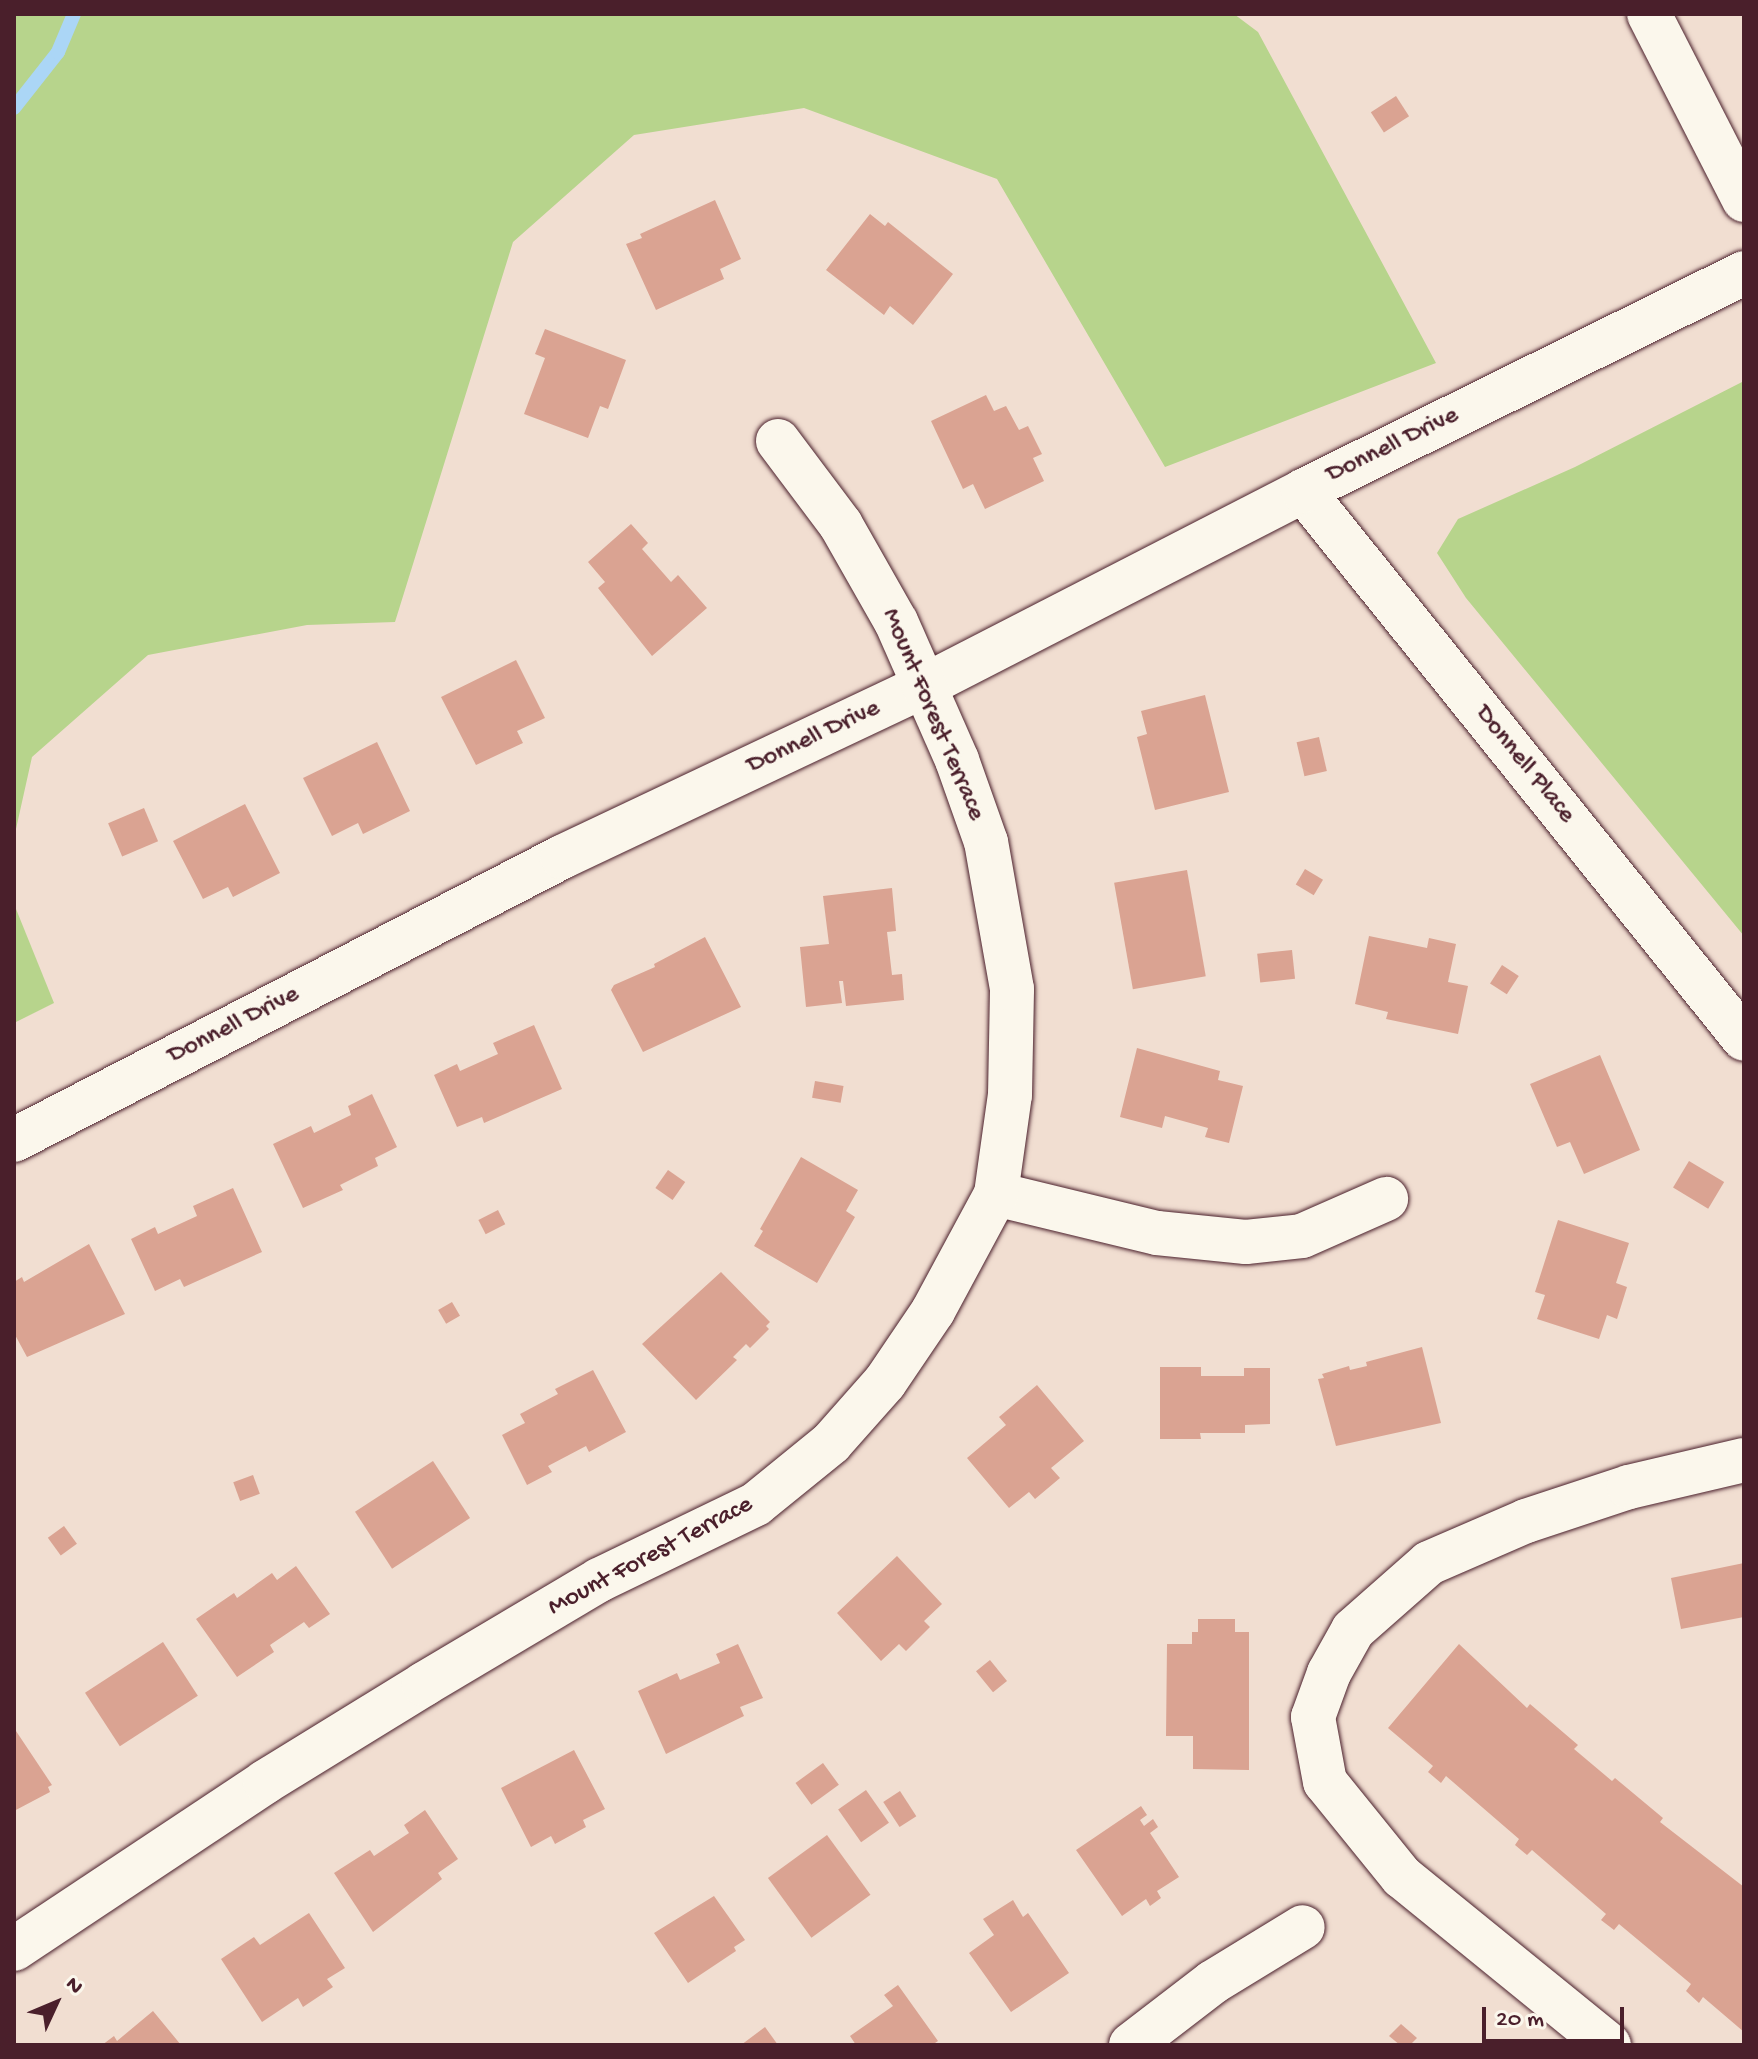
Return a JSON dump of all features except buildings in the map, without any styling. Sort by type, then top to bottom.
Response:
[{"type":"street","points":[[1649,14],[1744,200]]},
{"type":"street","name":"Donnell Drive","points":[[14,1140],[562,857],[924,686],[1303,491],[1744,273]]},
{"type":"street","name":"Mount Forest Terrace","points":[[14,1949],[265,1782],[424,1684],[599,1580],[756,1504],[831,1443],[885,1382],[933,1311],[996,1194],[1010,1095],[1012,989],[986,842],[957,760],[896,622],[841,525],[778,441]]},
{"type":"street","name":"Donnell Place","points":[[1303,491],[1744,1039]]},
{"type":"street","points":[[996,1194],[1157,1233],[1246,1242],[1302,1236],[1386,1199]]},
{"type":"street","points":[[1609,2045],[1402,1877],[1325,1782],[1313,1717],[1329,1673],[1353,1630],[1429,1563],[1526,1521],[1629,1487],[1744,1460]]},
{"type":"street","points":[[1131,2045],[1213,1982],[1303,1927]]},
{"type":"green space","points":[[14,14],[1234,14],[1258,32],[1436,363],[1165,467],[997,179],[804,108],[634,135],[513,242],[395,622],[307,625],[148,655],[32,757],[14,838]]},
{"type":"green space","points":[[1744,381],[1744,936],[1466,598],[1437,553],[1458,519],[1575,467]]},
{"type":"green space","points":[[14,904],[54,1003],[14,1023]]},
{"type":"waterway","points":[[14,108],[58,52],[74,14]]}]
